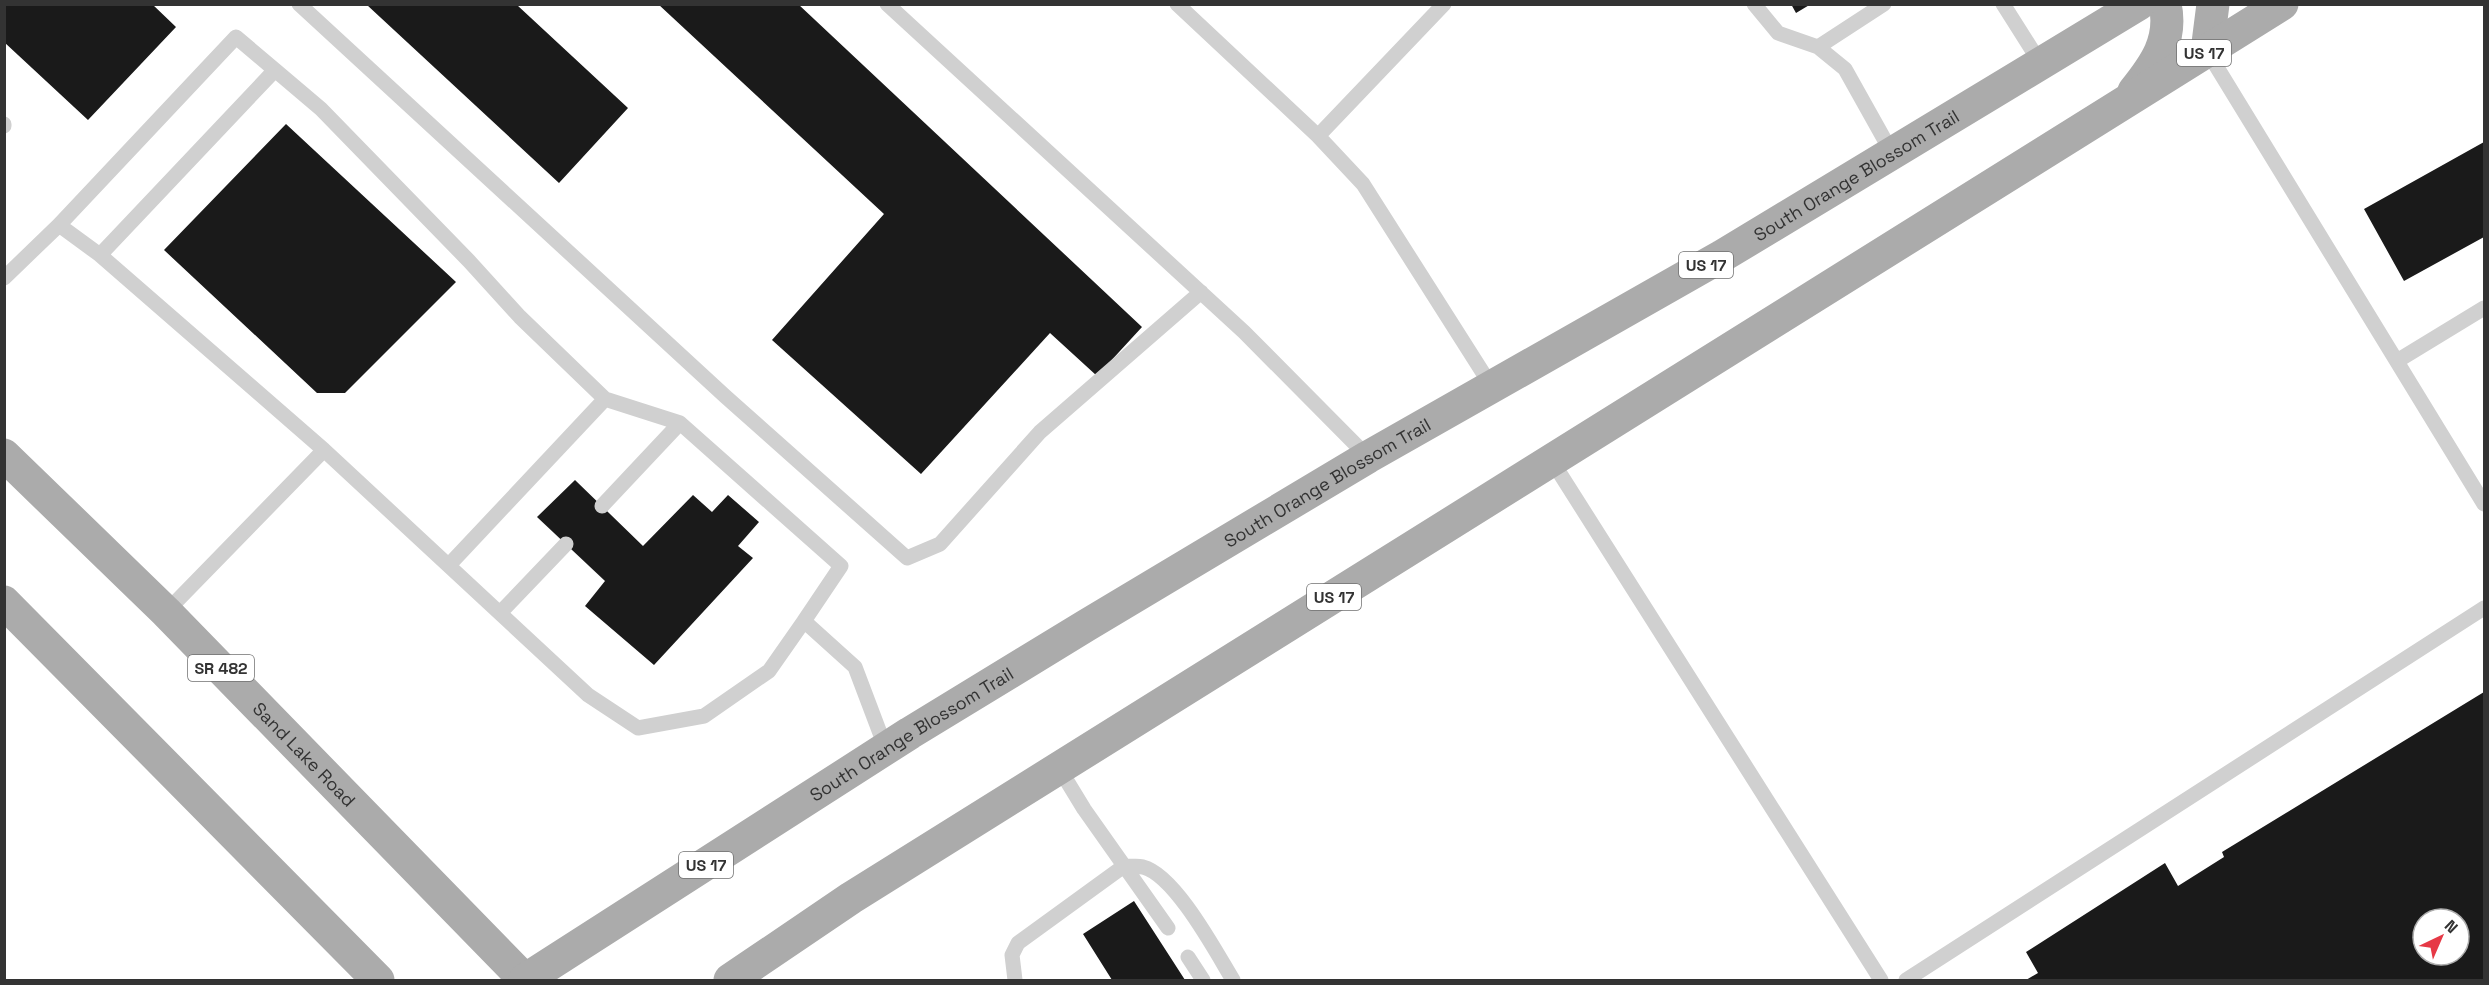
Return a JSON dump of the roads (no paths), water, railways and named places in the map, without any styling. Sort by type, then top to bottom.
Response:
[{"type":"main road","name":"South Orange Blossom Trail","points":[[525,981],[886,749],[1087,625],[1368,457],[1722,256],[2139,4]]},
{"type":"main road","points":[[2126,102],[2157,62],[2168,20],[2165,4]]},
{"type":"main road","points":[[2207,51],[2213,4]]},
{"type":"main road","name":"US 17","points":[[730,981],[851,898],[2282,4]]},
{"type":"main road","name":"Sand Lake Road","points":[[4,455],[166,612],[525,981]]},
{"type":"main road","points":[[4,602],[336,935],[378,981]]},
{"type":"lane","points":[[299,4],[726,397],[907,558],[940,544],[1040,432],[1201,292]]},
{"type":"lane","points":[[887,4],[1244,332],[1368,457]]},
{"type":"lane","points":[[1177,4],[1318,136],[1363,184],[1492,387]]},
{"type":"lane","points":[[1318,136],[1444,4]]},
{"type":"lane","points":[[1754,4],[1779,33],[1818,47],[1845,69],[1892,153]]},
{"type":"lane","points":[[1818,47],[1884,4]]},
{"type":"lane","points":[[2003,4],[2041,64]]},
{"type":"lane","points":[[4,278],[59,225],[236,37],[321,109],[469,261],[520,317],[605,399],[680,423],[841,566],[769,671],[704,716],[638,728],[588,695],[324,450],[100,255],[59,225]]},
{"type":"lane","points":[[2207,51],[2484,504]]},
{"type":"lane","points":[[100,255],[275,70]]},
{"type":"lane","points":[[2397,361],[2484,308]]},
{"type":"lane","points":[[449,565],[605,399]]},
{"type":"lane","points":[[602,506],[680,423]]},
{"type":"lane","points":[[166,612],[324,450]]},
{"type":"lane","points":[[1552,462],[1881,981]]},
{"type":"lane","points":[[500,613],[566,544]]},
{"type":"lane","points":[[1906,981],[2484,608]]},
{"type":"lane","points":[[804,621],[855,667],[886,749]]},
{"type":"lane","points":[[1059,768],[1168,928]]},
{"type":"lane","points":[[1015,981],[1012,956],[1017,943],[1124,866],[1144,867],[1159,875],[1193,915],[1233,981]]},
{"type":"lane","points":[[1188,957],[1203,981]]}]
